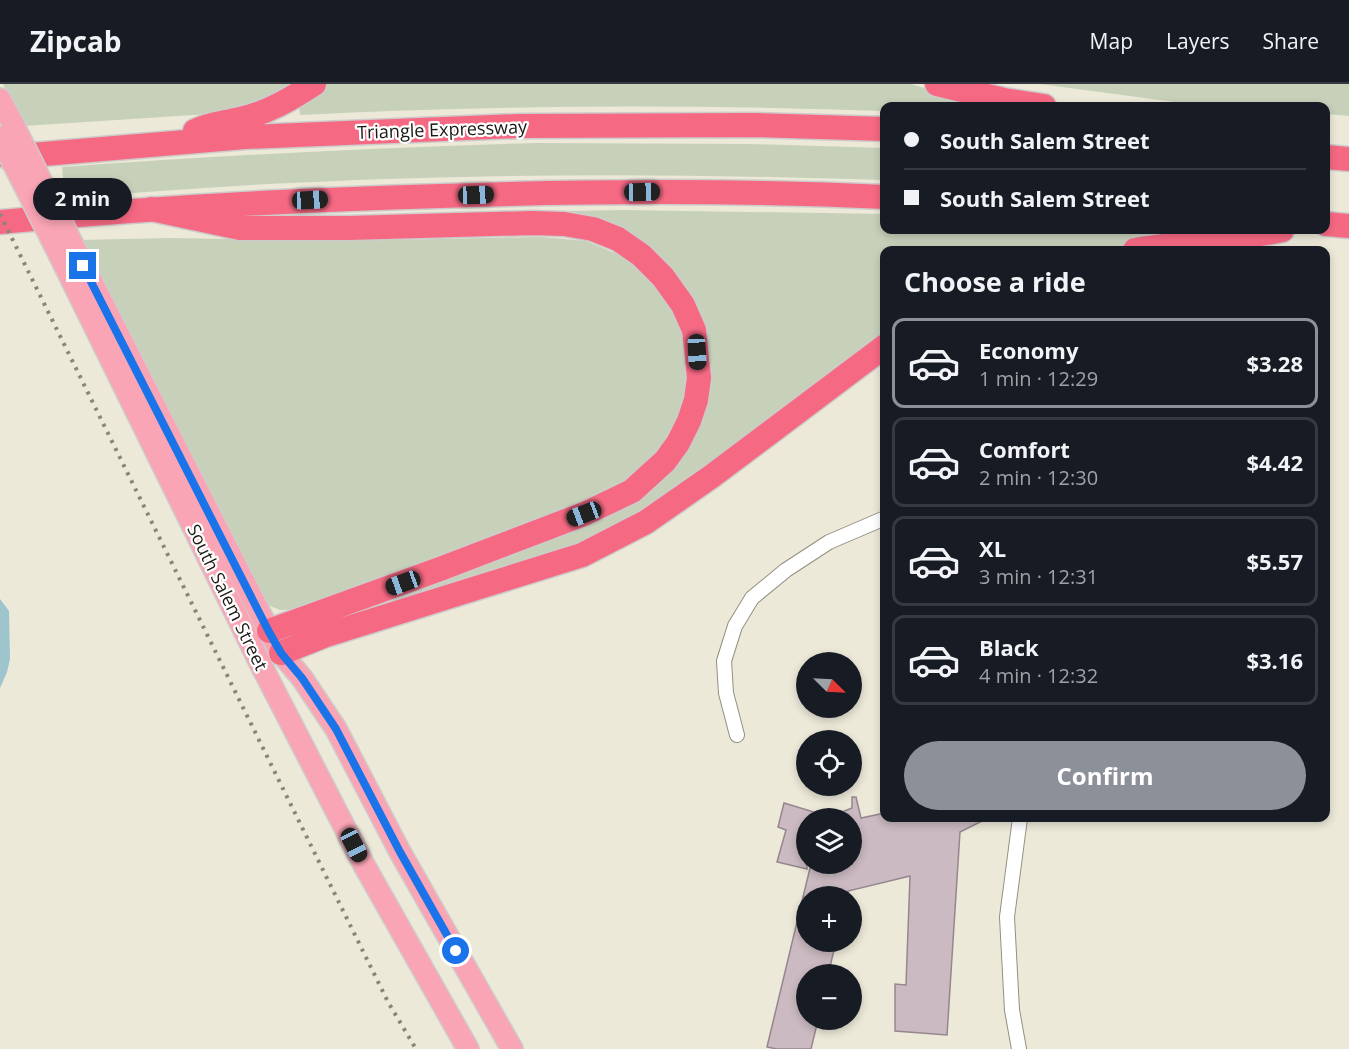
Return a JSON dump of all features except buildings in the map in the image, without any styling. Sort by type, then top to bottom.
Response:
[{"type":"highway","points":[[169,145],[206,125],[242,119],[267,110],[295,97],[314,84]]},
{"type":"highway","points":[[937,84],[1017,102]]},
{"type":"highway","name":"Triangle Expressway","points":[[0,157],[245,137],[519,126],[752,125],[880,129]]},
{"type":"highway","points":[[1330,158],[1349,159]]},
{"type":"highway","points":[[0,222],[151,209],[333,199],[524,193],[690,192],[880,196]]},
{"type":"highway","points":[[151,209],[240,228],[349,228],[532,223],[564,224],[593,229],[618,239],[641,255],[656,270],[683,305],[694,330],[699,378],[696,400],[689,421],[678,443],[665,461],[632,491],[584,514],[259,636]]},
{"type":"highway","points":[[1330,224],[1349,226]]},
{"type":"highway","points":[[1161,246],[1264,234]]},
{"type":"highway","points":[[270,657],[326,635],[582,555],[646,522],[712,476],[880,350]]},
{"type":"main road","name":"South Salem Street","points":[[0,99],[6,131],[270,657],[364,865],[468,1049]]},
{"type":"main road","name":"South Salem Street","points":[[270,657],[302,678],[336,729],[400,852],[512,1049]]},
{"type":"street","points":[[737,735],[726,693],[724,661],[735,626],[752,598],[786,570],[829,542],[880,520]]},
{"type":"street","points":[[1019,822],[1007,917],[1012,1010],[1019,1049]]},
{"type":"green space","points":[[3,84],[301,84],[240,112],[24,126]]},
{"type":"green space","points":[[326,84],[911,84],[979,102],[880,102],[880,111],[739,107],[519,107],[300,115],[299,105]]},
{"type":"green space","points":[[1040,84],[1349,84],[1349,116],[1330,114],[1330,102],[1174,102]]},
{"type":"green space","points":[[535,143],[750,144],[880,148],[880,180],[671,176],[457,177],[252,185],[65,198],[62,167],[417,147]]},
{"type":"green space","points":[[564,211],[880,214],[880,234],[1174,234],[1174,238],[1122,246],[880,246],[880,343],[775,419],[601,538],[421,598],[417,588],[592,519],[698,419],[688,297],[564,216]]},
{"type":"green space","points":[[540,237],[586,241],[617,254],[644,273],[666,299],[685,330],[689,397],[678,431],[630,485],[301,609],[280,610],[263,603],[80,240],[169,238],[343,241]]},
{"type":"water","points":[[0,599],[9,611],[10,659],[0,688]]},
{"type":"railway","points":[[0,214],[388,1002],[416,1049]]},
{"type":"route","points":[[83,266],[269,632],[281,653],[302,678],[336,729],[400,852],[456,951]]}]
